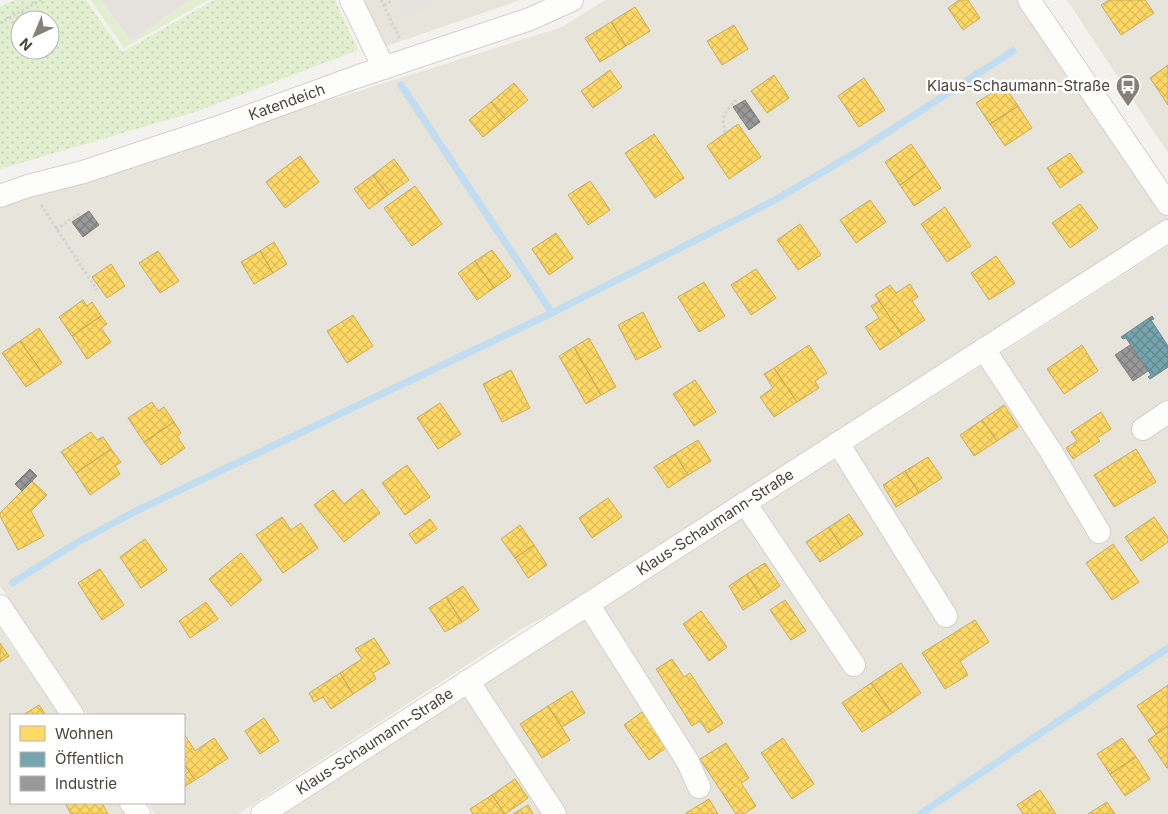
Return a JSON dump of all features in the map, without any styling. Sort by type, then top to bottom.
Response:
[{"type":"street","points":[[351,0],[384,68]]},
{"type":"street","name":"Katendeich","points":[[0,196],[156,148],[530,19],[572,0]]},
{"type":"street","points":[[1029,0],[1168,204]]},
{"type":"street","name":"Klaus-Schaumann-Straße","points":[[262,814],[1168,231]]},
{"type":"street","points":[[984,349],[1046,442],[1099,532]]},
{"type":"street","points":[[1143,429],[1168,412]]},
{"type":"street","points":[[838,443],[946,616]]},
{"type":"street","points":[[746,503],[854,666]]},
{"type":"street","points":[[588,604],[688,762],[699,787]]},
{"type":"street","points":[[0,606],[72,714]]},
{"type":"street","points":[[468,681],[555,814]]},
{"type":"path","points":[[0,23],[41,0]]},
{"type":"path","points":[[381,0],[410,60]]},
{"type":"path","points":[[384,6],[393,0]]},
{"type":"path","points":[[725,134],[722,122],[728,108],[736,100]]},
{"type":"path","points":[[28,186],[96,290]]},
{"type":"path","points":[[56,229],[79,214]]},
{"type":"shaded area","points":[[101,0],[189,0],[131,41]]},
{"type":"shaded area","points":[[358,0],[521,0],[381,48]]},
{"type":"shaded area","points":[[397,0],[437,0],[409,18]]},
{"type":"shaded area","points":[[605,0],[1021,0],[1168,217],[1168,225],[655,558],[527,626],[238,814],[155,814],[148,804],[185,804],[185,714],[87,714],[0,586],[0,204],[562,27]]},
{"type":"shaded area","points":[[1067,0],[1168,0],[1168,153]]},
{"type":"shaded area","points":[[1168,246],[1168,814],[284,814]]},
{"type":"shaded area","points":[[0,629],[58,714],[10,714],[10,804],[119,804],[126,814],[0,814]]},
{"type":"green space","points":[[15,0],[86,0],[122,52],[214,0],[335,0],[358,50],[198,111],[0,169],[0,7]]},
{"type":"green space","points":[[91,0],[101,0],[131,41],[189,0],[208,0],[124,48]]},
{"type":"building: Wohnen","points":[[959,0],[968,0],[980,18],[963,30],[948,8]]},
{"type":"building: Wohnen","points":[[1109,0],[1145,0],[1154,13],[1121,35],[1101,5]]},
{"type":"building: Wohnen","points":[[635,7],[650,31],[626,46],[611,22]]},
{"type":"building: Wohnen","points":[[611,22],[626,46],[600,62],[585,38]]},
{"type":"building: Wohnen","points":[[734,25],[748,49],[722,65],[707,41]]},
{"type":"building: Wohnen","points":[[1168,65],[1168,105],[1150,78]]},
{"type":"building: Wohnen","points":[[610,70],[622,87],[593,108],[581,91]]},
{"type":"building: Wohnen","points":[[774,75],[789,98],[767,113],[751,91]]},
{"type":"building: Wohnen","points":[[864,78],[885,110],[859,127],[838,96]]},
{"type":"building: Wohnen","points":[[514,83],[528,100],[505,119],[491,102]]},
{"type":"building: Wohnen","points":[[1004,85],[1018,106],[990,124],[976,103]]},
{"type":"building: Wohnen","points":[[491,102],[505,119],[483,137],[469,120]]},
{"type":"building: Wohnen","points":[[1018,106],[1032,128],[1005,146],[990,124]]},
{"type":"building: Wohnen","points":[[738,124],[761,157],[729,179],[707,146]]},
{"type":"building: Wohnen","points":[[654,134],[684,178],[655,198],[625,153]]},
{"type":"building: Wohnen","points":[[911,144],[926,166],[900,185],[885,162]]},
{"type":"building: Wohnen","points":[[1070,153],[1083,172],[1060,188],[1047,168]]},
{"type":"building: Wohnen","points":[[300,156],[319,182],[285,208],[266,182]]},
{"type":"building: Wohnen","points":[[394,159],[409,180],[388,195],[373,175]]},
{"type":"building: Wohnen","points":[[926,166],[941,188],[914,206],[900,185]]},
{"type":"building: Wohnen","points":[[373,175],[388,195],[369,209],[354,189]]},
{"type":"building: Wohnen","points":[[590,181],[610,210],[588,225],[568,195]]},
{"type":"building: Wohnen","points":[[415,186],[442,224],[412,246],[384,208]]},
{"type":"building: Wohnen","points":[[870,200],[886,222],[856,243],[840,220]]},
{"type":"building: Wohnen","points":[[1080,204],[1098,228],[1070,248],[1052,223]]},
{"type":"building: Wohnen","points":[[945,207],[971,246],[947,262],[921,224]]},
{"type":"building: Wohnen","points":[[800,224],[821,255],[798,270],[777,240]]},
{"type":"building: Wohnen","points":[[556,233],[573,258],[549,275],[532,249]]},
{"type":"building: Wohnen","points":[[274,242],[287,264],[273,273],[260,251]]},
{"type":"building: Wohnen","points":[[492,250],[511,276],[494,288],[475,261]]},
{"type":"building: Wohnen","points":[[158,251],[179,281],[160,293],[139,263]]},
{"type":"building: Wohnen","points":[[260,251],[273,273],[254,284],[241,262]]},
{"type":"building: Wohnen","points":[[996,256],[1015,283],[989,300],[971,273]]},
{"type":"building: Wohnen","points":[[475,261],[494,288],[477,300],[458,273]]},
{"type":"building: Wohnen","points":[[111,264],[125,286],[107,298],[92,277]]},
{"type":"building: Wohnen","points":[[756,269],[776,298],[751,315],[731,285]]},
{"type":"building: Wohnen","points":[[704,282],[725,316],[699,332],[678,297]]},
{"type":"building: Wohnen","points":[[910,284],[918,297],[912,301],[925,320],[902,335],[875,295],[890,285],[896,293]]},
{"type":"building: Wohnen","points":[[83,300],[87,306],[92,302],[101,316],[72,336],[59,317]]},
{"type":"building: Wohnen","points":[[879,301],[902,335],[880,350],[865,327],[879,318],[871,306]]},
{"type":"building: Wohnen","points":[[643,312],[661,347],[636,360],[618,325]]},
{"type":"building: Wohnen","points":[[353,315],[373,346],[347,363],[327,331]]},
{"type":"building: Wohnen","points":[[101,316],[107,324],[101,328],[111,342],[87,359],[72,336]]},
{"type":"building: Wohnen","points":[[39,328],[62,363],[44,375],[20,341]]},
{"type":"building: Wohnen","points":[[589,338],[616,387],[601,395],[574,347]]},
{"type":"building: Wohnen","points":[[20,341],[44,375],[26,387],[2,353]]},
{"type":"building: Wohnen","points":[[809,345],[827,373],[815,381],[819,388],[797,402],[774,368]]},
{"type":"building: Wohnen","points":[[1082,345],[1098,371],[1064,394],[1047,369]]},
{"type":"building: Wohnen","points":[[574,347],[601,395],[586,404],[559,356]]},
{"type":"building: Wohnen","points":[[774,368],[797,402],[774,417],[760,397],[773,388],[764,374]]},
{"type":"building: Wohnen","points":[[511,370],[530,408],[502,422],[483,384]]},
{"type":"building: Wohnen","points":[[695,380],[716,412],[694,426],[673,394]]},
{"type":"building: Wohnen","points":[[152,402],[158,411],[164,407],[174,422],[144,442],[128,418]]},
{"type":"building: Wohnen","points":[[440,403],[461,434],[438,449],[417,418]]},
{"type":"building: Wohnen","points":[[1004,405],[1018,427],[997,441],[982,420]]},
{"type":"building: Wohnen","points":[[1101,412],[1111,429],[1097,438],[1100,441],[1073,459],[1066,448],[1077,441],[1071,432]]},
{"type":"building: Wohnen","points":[[982,420],[997,441],[974,456],[960,435]]},
{"type":"building: Wohnen","points":[[174,422],[181,433],[177,436],[185,448],[161,465],[144,442]]},
{"type":"building: Wohnen","points":[[91,432],[97,440],[103,437],[111,449],[76,473],[61,452]]},
{"type":"building: Wohnen","points":[[698,440],[711,461],[688,475],[675,454]]},
{"type":"building: Wohnen","points":[[111,449],[121,462],[115,466],[120,474],[90,495],[76,473]]},
{"type":"building: Wohnen","points":[[1136,449],[1156,482],[1114,507],[1094,475]]},
{"type":"building: Wohnen","points":[[675,454],[688,475],[668,488],[654,467]]},
{"type":"building: Wohnen","points":[[928,457],[942,478],[919,493],[905,471]]},
{"type":"building: Wohnen","points":[[407,465],[430,497],[405,515],[382,483]]},
{"type":"building: Wohnen","points":[[905,471],[919,493],[896,507],[883,485]]},
{"type":"building: Wohnen","points":[[32,481],[47,495],[31,511],[44,536],[18,550],[0,513]]},
{"type":"building: Wohnen","points":[[362,489],[380,513],[344,542],[314,505],[333,490],[344,504]]},
{"type":"building: Wohnen","points":[[608,498],[622,517],[592,538],[579,518]]},
{"type":"building: Wohnen","points":[[849,514],[863,534],[842,548],[829,527]]},
{"type":"building: Wohnen","points":[[282,517],[291,530],[301,523],[318,548],[283,573],[256,535]]},
{"type":"building: Wohnen","points":[[1154,517],[1168,537],[1168,542],[1141,561],[1125,537]]},
{"type":"building: Wohnen","points":[[430,519],[437,529],[416,544],[409,534]]},
{"type":"building: Wohnen","points":[[520,525],[534,545],[515,558],[501,539]]},
{"type":"building: Wohnen","points":[[829,527],[842,548],[820,562],[806,542]]},
{"type":"building: Wohnen","points":[[145,539],[167,570],[141,588],[120,557]]},
{"type":"building: Wohnen","points":[[1113,544],[1139,582],[1112,600],[1086,563]]},
{"type":"building: Wohnen","points":[[534,545],[547,565],[528,578],[515,558]]},
{"type":"building: Wohnen","points":[[241,553],[262,580],[231,606],[209,579]]},
{"type":"building: Wohnen","points":[[765,563],[780,586],[762,598],[747,574]]},
{"type":"building: Wohnen","points":[[100,569],[124,605],[102,620],[78,583]]},
{"type":"building: Wohnen","points":[[747,574],[762,598],[743,610],[729,586]]},
{"type":"building: Wohnen","points":[[463,586],[479,610],[462,622],[446,597]]},
{"type":"building: Wohnen","points":[[446,597],[462,622],[445,632],[429,608]]},
{"type":"building: Wohnen","points":[[785,600],[806,631],[791,640],[770,610]]},
{"type":"building: Wohnen","points":[[206,602],[218,619],[190,638],[179,621]]},
{"type":"building: Wohnen","points":[[701,611],[727,647],[709,661],[683,624]]},
{"type":"building: Wohnen","points":[[975,620],[989,642],[960,661],[968,675],[945,689],[922,653]]},
{"type":"building: Wohnen","points":[[374,638],[390,663],[373,673],[376,679],[353,694],[340,673],[362,659],[355,649]]},
{"type":"building: Wohnen","points":[[0,643],[9,656],[0,662]]},
{"type":"building: Wohnen","points":[[672,659],[684,677],[690,673],[723,723],[708,733],[700,721],[692,726],[656,669]]},
{"type":"building: Wohnen","points":[[901,663],[921,693],[892,713],[871,683]]},
{"type":"building: Wohnen","points":[[340,673],[353,694],[331,709],[323,697],[314,702],[309,693]]},
{"type":"building: Wohnen","points":[[871,683],[892,713],[862,732],[842,703]]},
{"type":"building: Wohnen","points":[[1168,685],[1168,726],[1156,734],[1137,706]]},
{"type":"building: Wohnen","points":[[572,691],[585,713],[562,727],[548,706]]},
{"type":"building: Wohnen","points":[[39,705],[45,714],[25,714]]},
{"type":"building: Wohnen","points":[[548,706],[570,740],[542,758],[520,724]]},
{"type":"building: Wohnen","points":[[642,712],[667,747],[649,760],[624,725]]},
{"type":"building: Wohnen","points":[[264,718],[279,741],[260,754],[245,731]]},
{"type":"building: Wohnen","points":[[1168,726],[1168,768],[1167,768],[1148,740]]},
{"type":"building: Wohnen","points":[[185,736],[195,751],[214,738],[228,758],[195,780],[185,765]]},
{"type":"building: Wohnen","points":[[783,738],[814,784],[792,799],[761,753]]},
{"type":"building: Wohnen","points":[[1122,738],[1136,757],[1110,774],[1097,754]]},
{"type":"building: Wohnen","points":[[726,743],[749,778],[741,783],[756,806],[744,814],[736,814],[700,759]]},
{"type":"building: Wohnen","points":[[1136,757],[1150,779],[1125,796],[1110,774]]},
{"type":"building: Wohnen","points":[[185,765],[195,780],[185,786]]},
{"type":"building: Wohnen","points":[[515,779],[528,798],[505,814],[492,795]]},
{"type":"building: Wohnen","points":[[1040,790],[1056,814],[1023,814],[1017,805]]},
{"type":"building: Wohnen","points":[[492,795],[505,814],[473,814],[470,809]]},
{"type":"building: Wohnen","points":[[709,799],[718,814],[686,813]]},
{"type":"building: Wohnen","points":[[1107,802],[1115,814],[1088,814]]},
{"type":"building: Wohnen","points":[[103,804],[108,814],[71,814],[66,805]]},
{"type":"building: Wohnen","points":[[528,805],[533,814],[513,814]]},
{"type":"building: Öffentlich","points":[[1152,316],[1154,319],[1151,320],[1168,346],[1168,367],[1150,379],[1148,377],[1151,375],[1126,338],[1123,339],[1121,337]]},
{"type":"building: Industrie","points":[[745,100],[760,122],[749,130],[733,107]]},
{"type":"building: Industrie","points":[[89,211],[99,225],[83,237],[72,222]]},
{"type":"building: Industrie","points":[[1130,345],[1148,371],[1133,381],[1115,355]]},
{"type":"building: Industrie","points":[[30,469],[37,476],[22,491],[15,484]]},
{"type":"waterway","points":[[12,583],[78,542],[136,511],[552,313],[775,200],[860,150],[1013,51]]},
{"type":"waterway","points":[[401,85],[552,313]]},
{"type":"waterway","points":[[920,814],[1168,648]]},
{"type":"place","name":"Klaus-Schaumann-Straße","points":[[1128,107]]}]
